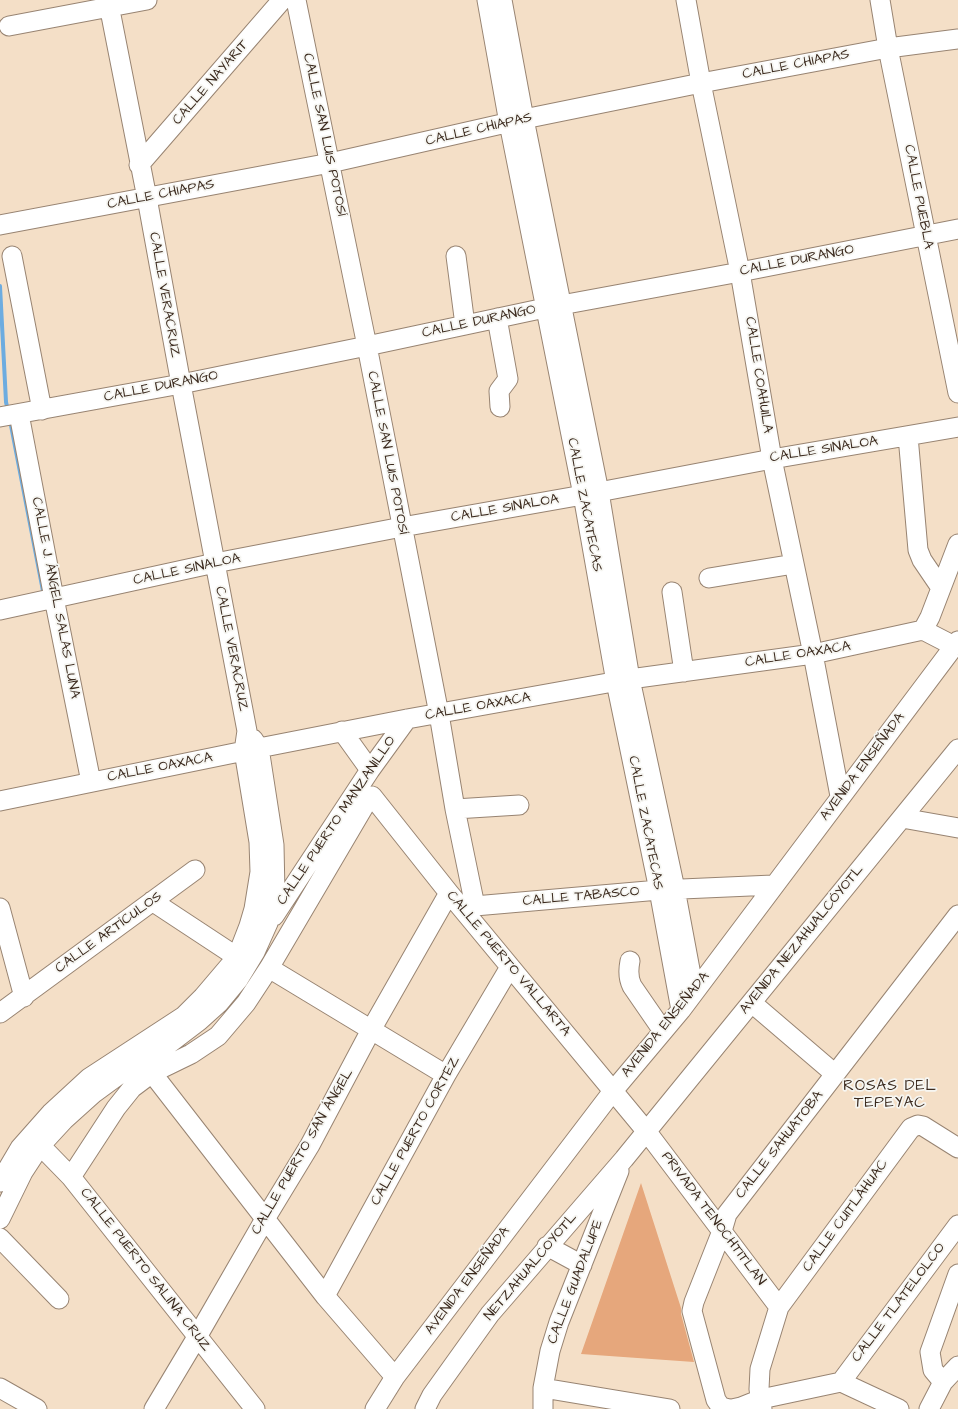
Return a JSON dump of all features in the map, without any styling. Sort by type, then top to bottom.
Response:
[{"type":"street","points":[[9,26],[108,4],[147,0]]},
{"type":"street","name":"CALLE NAYARIT","points":[[139,165],[282,0]]},
{"type":"street","name":"CALLE SAN LUIS POTOSÍ","points":[[296,0],[367,346],[439,714],[455,809],[468,907]]},
{"type":"street","name":"CALLE ZACATECAS","points":[[487,0],[516,121],[591,494],[623,680],[667,890],[694,991]]},
{"type":"street","name":"CALLE ZACATECAS","points":[[502,0],[516,121]]},
{"type":"street","name":"CALLE COAHUILA","points":[[686,0],[701,83],[740,272],[772,459],[813,654],[840,796]]},
{"type":"street","name":"CALLE PUEBLA","points":[[880,0],[888,48],[958,393]]},
{"type":"street","name":"CALLE VERACRUZ","points":[[108,4],[139,165],[147,198],[247,731],[252,749],[260,872],[267,882]]},
{"type":"street","name":"CALLE CHIAPAS","points":[[0,225],[330,163],[516,121],[701,83],[888,48],[958,39]]},
{"type":"street","name":"CALLE DURANGO","points":[[0,417],[181,384],[553,306],[740,272],[958,229]]},
{"type":"street","points":[[12,256],[42,410]]},
{"type":"street","points":[[456,256],[465,325]]},
{"type":"street","points":[[497,318],[508,378],[499,391],[500,407]]},
{"type":"street","name":"CALLE J. ÁNGEL SALAS LUNA","points":[[20,414],[54,598],[91,782]]},
{"type":"street","name":"CALLE SINALOA","points":[[0,610],[215,563],[402,527],[591,494],[772,459],[958,427]]},
{"type":"street","points":[[908,436],[918,550],[922,560],[941,588]]},
{"type":"street","points":[[956,644],[923,630],[958,544]]},
{"type":"street","points":[[709,578],[794,564]]},
{"type":"street","points":[[672,592],[684,672]]},
{"type":"street","name":"CALLE OAXACA","points":[[0,801],[342,731],[623,680],[813,654],[923,630]]},
{"type":"street","name":"AVENIDA ENSEÑADA","points":[[375,1409],[395,1377],[613,1092],[681,1010],[773,885],[956,644]]},
{"type":"street","name":"CALLE PUERTO MANZANILLO","points":[[268,924],[370,770],[407,719]]},
{"type":"street","points":[[342,731],[370,770]]},
{"type":"street","name":"AVENIDA NEZAHUALCÓYOTL","points":[[647,1132],[958,749]]},
{"type":"street","name":"CALLE PUERTO VALLARTA","points":[[269,968],[370,797],[373,797],[449,893],[468,907],[510,967],[647,1132]]},
{"type":"street","points":[[455,809],[519,805]]},
{"type":"street","points":[[902,818],[958,828]]},
{"type":"street","name":"CALLE ARTÍCULOS","points":[[0,1013],[24,997],[195,870]]},
{"type":"street","points":[[0,1182],[20,1148],[35,1141],[64,1120],[94,1092],[124,1071],[161,1050],[199,1021],[219,1003],[238,980],[255,952],[268,924],[275,893],[267,882],[254,909],[237,957],[203,997],[184,1016],[89,1078],[51,1113],[35,1141],[23,1172],[0,1219]]},
{"type":"street","name":"CALLE TABASCO","points":[[468,907],[667,890],[773,885]]},
{"type":"street","name":"CALLE ZACATECAS","points":[[667,890],[681,1010]]},
{"type":"street","name":"CALLE PUERTO SAN ÁNGEL","points":[[154,1409],[310,1145],[371,1030],[449,893]]},
{"type":"street","points":[[152,901],[237,957]]},
{"type":"street","points":[[0,908],[24,997]]},
{"type":"street","name":"CALLE SAHUATOBA","points":[[727,1408],[716,1400],[692,1311],[727,1214],[958,915]]},
{"type":"street","points":[[630,961],[628,971],[632,986],[663,1031]]},
{"type":"street","name":"CALLE PUERTO CORTEZ","points":[[325,1296],[446,1075],[510,967]]},
{"type":"street","points":[[71,1177],[116,1108],[132,1088],[152,1073],[191,1054],[218,1036],[246,1003],[269,968],[446,1075]]},
{"type":"street","points":[[752,1003],[835,1074]]},
{"type":"street","points":[[152,1073],[325,1296],[395,1377]]},
{"type":"street","name":"CALLE CUITLÁHUAC","points":[[762,1404],[759,1389],[760,1369],[779,1306],[911,1128],[914,1126],[923,1126],[958,1148]]},
{"type":"street","name":"NETZAHUALCOYOTL","points":[[424,1409],[432,1395],[490,1314],[547,1246],[647,1132]]},
{"type":"street","name":"PRIVADA TENOCHTITLAN","points":[[647,1132],[779,1306]]},
{"type":"street","name":"CALLE PUERTO SALINA CRUZ","points":[[35,1141],[71,1177],[255,1409]]},
{"type":"street","name":"CALLE GUADALUPE","points":[[543,1409],[543,1388],[550,1350],[559,1322],[624,1159]]},
{"type":"street","name":"CALLE TLATELOLCO","points":[[841,1382],[958,1225]]},
{"type":"street","points":[[0,1238],[59,1299]]},
{"type":"street","points":[[547,1246],[582,1265]]},
{"type":"street","points":[[943,1382],[933,1370],[930,1352],[958,1274]]},
{"type":"street","points":[[929,1409],[943,1382],[958,1366]]},
{"type":"street","points":[[727,1408],[762,1404],[841,1382],[899,1409]]},
{"type":"street","points":[[0,1388],[37,1409]]},
{"type":"street","points":[[543,1388],[670,1409]]},
{"type":"building","points":[[641,1183],[681,1308],[681,1314],[694,1362],[581,1354]]},
{"type":"waterway","points":[[0,286],[6,402],[8,411]]},
{"type":"waterway","points":[[10,420],[44,596]]},
{"type":"district","name":"ROSAS DEL TEPEYAC","points":[[890,1096]]}]
